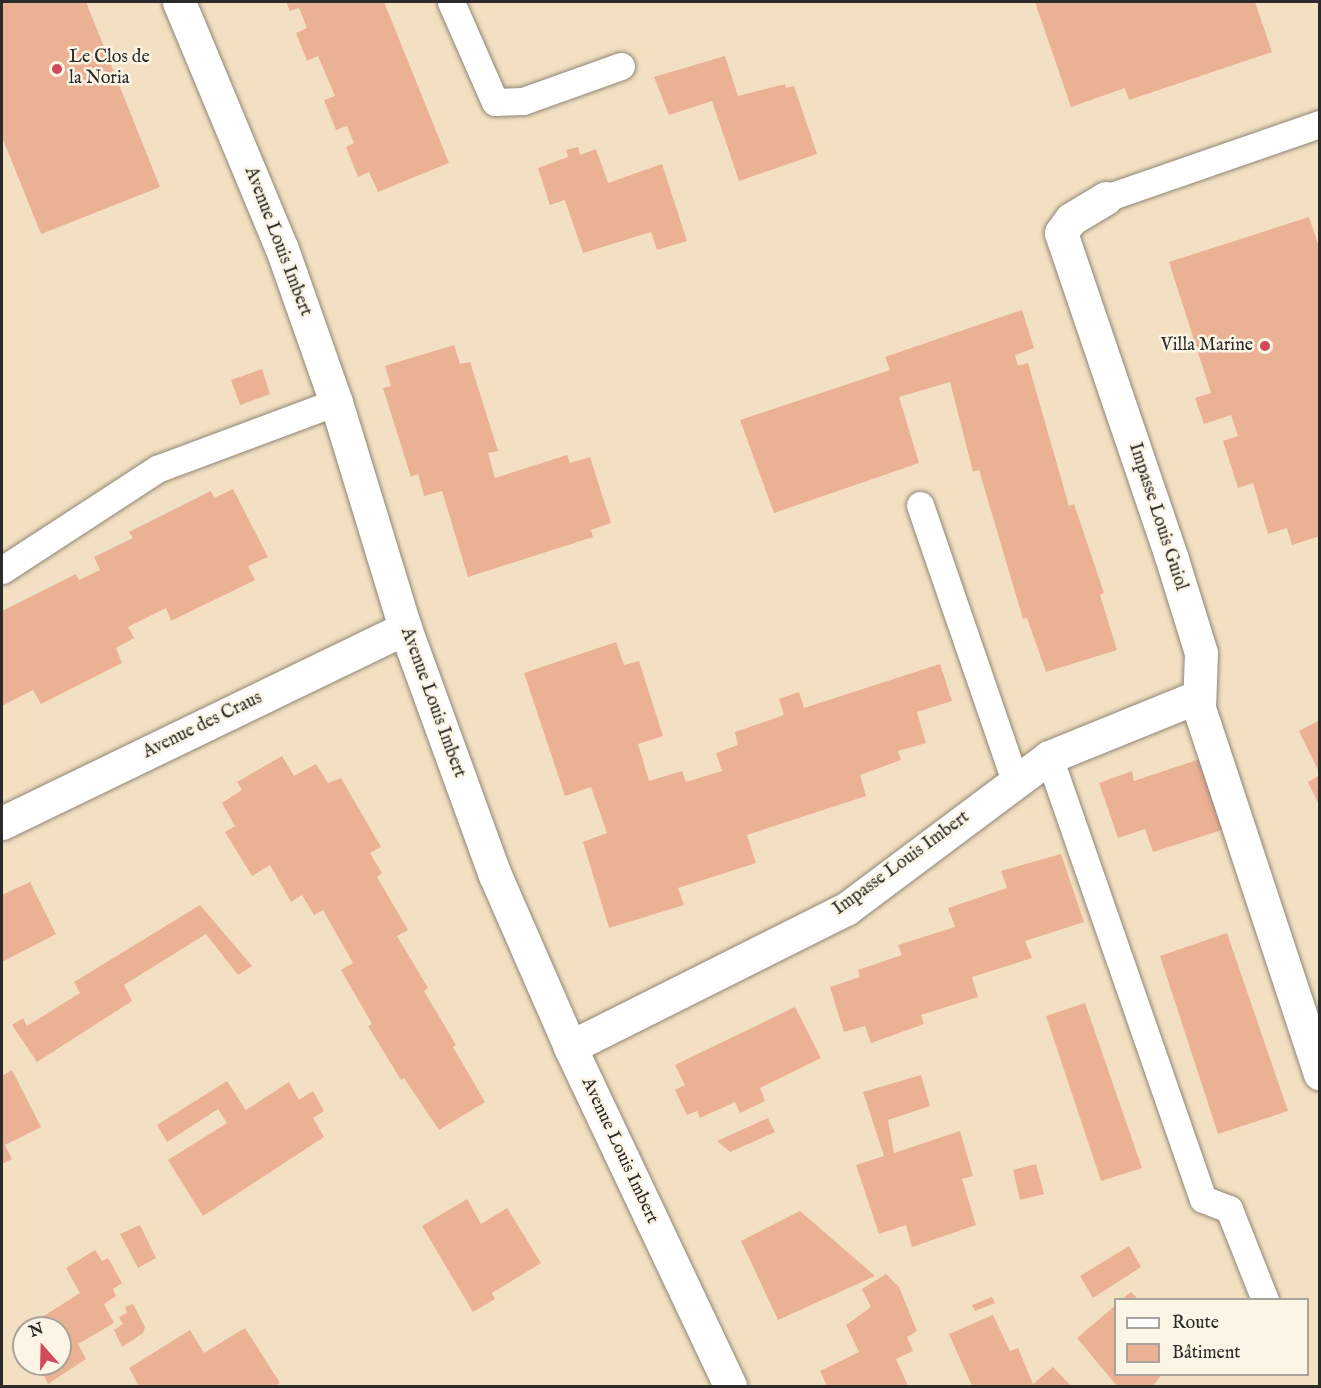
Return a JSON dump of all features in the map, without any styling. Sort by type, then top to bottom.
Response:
[{"type":"street","name":"Avenue Louis Imbert","points":[[179,2],[282,249],[336,402],[405,628],[495,875],[570,1047],[730,1386]]},
{"type":"street","name":"Impasse Louis Guiol","points":[[1106,198],[1071,219],[1061,232],[1201,653],[1199,708],[1245,855],[1320,1074]]},
{"type":"street","name":"Avenue des Craus","points":[[2,823],[405,628]]},
{"type":"street","name":"Impasse Louis Imbert","points":[[570,1047],[846,909],[1049,757],[1199,696]]},
{"type":"lane","points":[[451,2],[495,102],[523,101],[621,66]]},
{"type":"lane","name":"Impasse Louis Guiol","points":[[1106,198],[1320,124]]},
{"type":"lane","points":[[2,570],[157,469],[336,402]]},
{"type":"lane","points":[[920,505],[1015,781]]},
{"type":"lane","points":[[1049,757],[1203,1199],[1229,1209],[1265,1298]]},
{"type":"building","name":"Le Clos de la Noria","points":[[2,2],[86,2],[160,187],[41,234],[2,137]]},
{"type":"building","points":[[286,2],[384,2],[449,163],[378,192],[369,172],[358,177],[346,147],[354,143],[347,126],[336,130],[324,100],[335,96],[318,56],[307,61],[296,33],[307,28],[299,8],[290,11]]},
{"type":"building","points":[[1035,2],[1255,2],[1272,52],[1129,100],[1125,88],[1071,107]]},
{"type":"building","points":[[725,56],[738,96],[785,84],[786,88],[794,86],[817,154],[739,181],[712,101],[669,115],[654,77]]},
{"type":"building","points":[[578,147],[580,155],[596,149],[608,183],[662,164],[687,241],[657,250],[651,232],[583,253],[565,200],[550,205],[538,168],[568,157],[566,150]]},
{"type":"building","name":"Villa Marine","points":[[1309,217],[1320,250],[1320,536],[1292,545],[1287,528],[1268,534],[1253,483],[1238,488],[1223,441],[1238,436],[1231,415],[1204,424],[1195,398],[1211,393],[1169,262]]},
{"type":"building","points":[[1022,310],[1034,348],[1015,355],[1018,366],[1028,363],[1069,506],[1074,504],[1104,593],[1100,595],[1117,650],[1046,672],[1027,618],[1023,619],[979,470],[973,472],[950,382],[899,397],[919,463],[774,513],[740,420],[890,370],[885,357]]},
{"type":"building","points":[[454,345],[460,364],[470,362],[498,451],[488,453],[495,478],[567,455],[570,463],[590,457],[611,523],[591,530],[593,537],[468,577],[442,491],[424,496],[418,474],[411,477],[383,388],[391,386],[385,366]]},
{"type":"building","points":[[262,369],[270,394],[240,405],[231,380]]},
{"type":"building","points":[[233,489],[268,557],[248,566],[255,580],[171,621],[166,608],[128,627],[134,638],[116,648],[122,663],[41,704],[33,690],[2,706],[2,611],[76,574],[79,580],[100,570],[94,557],[133,538],[129,532],[211,491],[214,498]]},
{"type":"building","points":[[616,642],[624,665],[639,661],[663,736],[638,744],[649,781],[682,771],[686,782],[722,771],[716,753],[738,745],[735,732],[784,715],[779,699],[799,692],[804,708],[940,664],[952,701],[917,712],[926,743],[898,751],[901,760],[860,775],[866,796],[747,835],[756,863],[678,888],[684,905],[609,928],[583,842],[607,833],[591,787],[565,796],[524,673]]},
{"type":"building","points":[[1320,720],[1320,774],[1299,731]]},
{"type":"building","points":[[282,756],[294,776],[316,764],[328,783],[341,778],[381,847],[370,853],[382,873],[377,877],[408,930],[397,936],[428,988],[424,991],[456,1045],[453,1047],[485,1102],[439,1130],[404,1078],[401,1080],[368,1026],[372,1024],[341,970],[353,963],[323,910],[314,915],[302,895],[291,902],[270,865],[252,876],[225,832],[235,826],[222,803],[242,790],[237,782]]},
{"type":"building","points":[[1203,758],[1225,829],[1153,852],[1145,829],[1118,838],[1099,783],[1132,771],[1134,781]]},
{"type":"building","points":[[1320,775],[1320,807],[1308,782]]},
{"type":"building","points":[[1061,854],[1084,922],[1025,941],[1032,958],[972,977],[978,997],[921,1015],[924,1024],[871,1043],[865,1026],[844,1032],[830,987],[860,977],[858,970],[902,955],[898,945],[955,927],[948,908],[1007,888],[1001,871]]},
{"type":"building","points":[[30,882],[56,934],[2,962],[2,895]]},
{"type":"building","points":[[200,905],[252,966],[238,975],[206,934],[124,985],[132,1001],[37,1062],[12,1025],[23,1018],[27,1026],[80,993],[74,982]]},
{"type":"building","points":[[1227,933],[1288,1111],[1218,1134],[1160,956]]},
{"type":"building","points":[[1085,1003],[1142,1168],[1101,1181],[1046,1016]]},
{"type":"building","points":[[795,1007],[821,1058],[760,1088],[765,1101],[740,1113],[735,1102],[700,1118],[697,1111],[687,1115],[675,1090],[685,1085],[675,1065]]},
{"type":"building","points":[[12,1070],[41,1127],[5,1145],[12,1159],[2,1164],[2,1076]]},
{"type":"building","points":[[921,1075],[930,1106],[888,1120],[894,1153],[960,1131],[973,1176],[962,1179],[976,1225],[912,1247],[906,1225],[879,1234],[856,1165],[884,1156],[863,1092]]},
{"type":"building","points":[[227,1081],[246,1110],[289,1082],[299,1100],[313,1091],[324,1111],[313,1118],[324,1137],[203,1216],[168,1160],[227,1123],[218,1109],[167,1142],[157,1125]]},
{"type":"building","points":[[768,1118],[775,1132],[730,1152],[717,1141]]},
{"type":"building","points":[[1036,1164],[1044,1194],[1020,1200],[1013,1170]]},
{"type":"building","points":[[467,1199],[481,1224],[507,1208],[541,1263],[492,1293],[495,1299],[473,1312],[422,1226]]},
{"type":"building","points":[[800,1211],[875,1276],[778,1320],[741,1241]]},
{"type":"building","points":[[140,1225],[156,1258],[138,1268],[120,1234]]},
{"type":"building","points":[[1129,1246],[1141,1267],[1093,1298],[1080,1276]]},
{"type":"building","points":[[95,1250],[102,1261],[108,1258],[122,1283],[113,1289],[116,1296],[104,1304],[114,1323],[78,1344],[86,1359],[72,1368],[72,1316],[44,1316],[80,1293],[66,1268]]},
{"type":"building","points":[[886,1274],[899,1287],[917,1331],[907,1337],[913,1351],[896,1359],[908,1386],[827,1386],[820,1371],[859,1352],[846,1325],[871,1307],[862,1289]]},
{"type":"building","points":[[1131,1292],[1137,1298],[1123,1298]]},
{"type":"building","points":[[992,1297],[995,1303],[975,1311],[972,1305]]},
{"type":"building","points":[[133,1304],[145,1327],[143,1333],[122,1347],[114,1330],[123,1324],[119,1317],[127,1313],[125,1307]]},
{"type":"building","points":[[1114,1307],[1114,1376],[1160,1376],[1153,1386],[1117,1386],[1077,1338]]},
{"type":"building","points":[[993,1315],[1010,1351],[1018,1348],[1033,1384],[1053,1367],[1071,1386],[972,1386],[949,1334]]},
{"type":"building","points":[[245,1328],[280,1383],[274,1386],[139,1386],[129,1368],[190,1330],[204,1353]]},
{"type":"building","points":[[44,1376],[60,1376],[48,1384]]},
{"type":"place","name":"Le Clos de la Noria","points":[[57,69]]},
{"type":"place","name":"Villa Marine","points":[[1265,346]]}]
